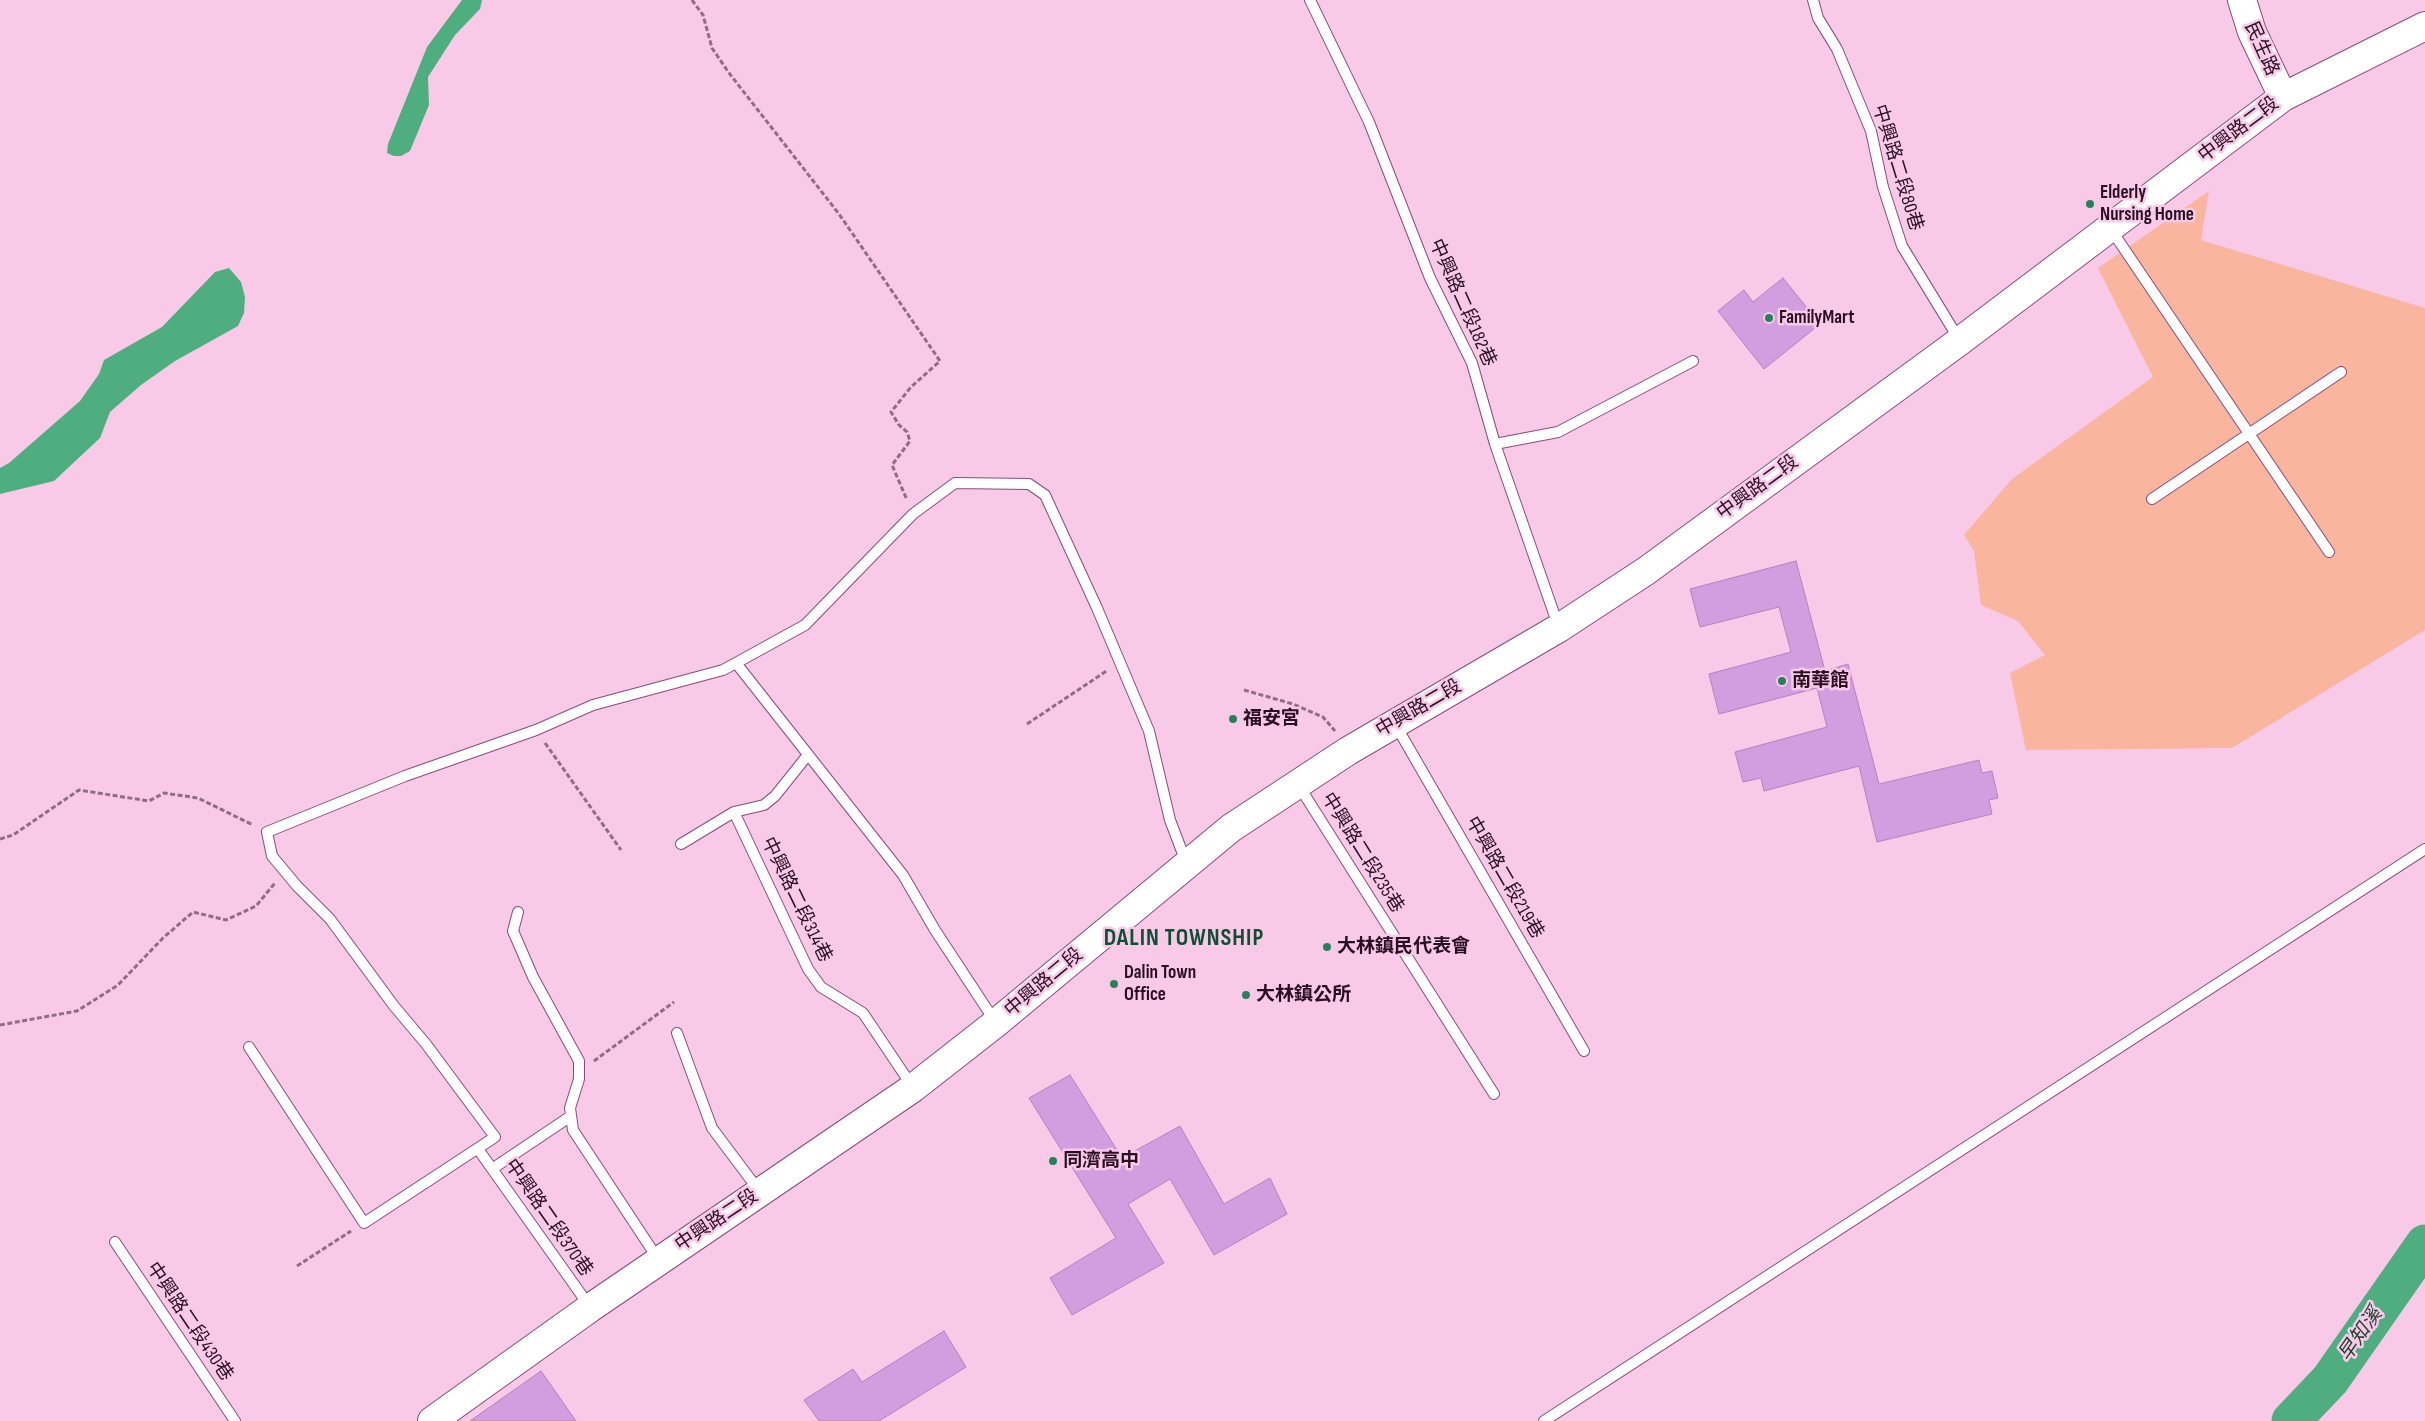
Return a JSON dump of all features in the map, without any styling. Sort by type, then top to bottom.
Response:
[{"type":"main road","name":"民生路","points":[[2242,0],[2252,32],[2283,97]]},
{"type":"main road","name":"中興路二段","points":[[432,1421],[590,1308],[913,1088],[996,1023],[1186,863],[1232,828],[1297,783],[1348,751],[1559,628],[1646,571],[1960,340],[2283,97],[2425,26]]},
{"type":"lane","name":"中興路二段182巷","points":[[1310,0],[1369,122],[1430,278],[1472,363],[1495,444],[1559,628]]},
{"type":"lane","name":"中興路二段80巷","points":[[1813,0],[1818,18],[1837,48],[1871,131],[1883,187],[1902,246],[1960,340]]},
{"type":"lane","points":[[2110,227],[2330,552]]},
{"type":"lane","points":[[1495,444],[1558,432],[1693,361]]},
{"type":"lane","points":[[2152,499],[2340,372]]},
{"type":"lane","points":[[249,1047],[364,1223],[495,1136],[426,1044],[394,1006],[330,918],[272,856],[267,832],[405,776],[536,730],[593,705],[723,670],[736,664],[804,625],[913,514],[955,483],[1029,484],[1038,488],[1045,495],[1149,730],[1170,820],[1186,863]]},
{"type":"lane","points":[[736,664],[903,876],[934,930],[996,1023]]},
{"type":"lane","name":"中興路二段219巷","points":[[1394,723],[1584,1051]]},
{"type":"lane","points":[[681,844],[734,812],[764,805],[775,796],[807,756]]},
{"type":"lane","name":"中興路二段235巷","points":[[1297,783],[1494,1094]]},
{"type":"lane","name":"中興路二段314巷","points":[[734,812],[808,969],[821,987],[863,1013],[913,1088]]},
{"type":"lane","points":[[1544,1421],[2425,849]]},
{"type":"lane","points":[[518,912],[513,930],[533,977],[579,1061],[579,1079],[570,1108],[572,1130],[659,1261]]},
{"type":"lane","points":[[677,1033],[712,1128],[760,1192]]},
{"type":"lane","points":[[492,1169],[571,1116]]},
{"type":"lane","name":"中興路二段370巷","points":[[478,1149],[590,1308]]},
{"type":"lane","name":"中興路二段430巷","points":[[115,1242],[235,1421]]},
{"type":"path","points":[[692,0],[703,15],[712,48],[729,73],[839,214],[940,361],[911,387],[891,412],[899,425],[907,432],[910,441],[892,465],[913,514]]},
{"type":"path","points":[[1027,724],[1119,662]]},
{"type":"path","points":[[1244,690],[1292,704],[1323,717],[1348,751]]},
{"type":"path","points":[[536,730],[621,850]]},
{"type":"path","points":[[0,839],[13,835],[78,790],[149,801],[164,793],[198,798],[267,832]]},
{"type":"path","points":[[0,1025],[77,1011],[118,985],[163,938],[193,912],[226,920],[256,906],[285,871]]},
{"type":"path","points":[[579,1072],[674,1002]]},
{"type":"path","points":[[297,1266],[364,1223]]},
{"type":"shaded area","points":[[462,0],[482,0],[480,9],[455,35],[428,77],[429,105],[410,151],[401,156],[387,153],[388,144],[427,47]]},
{"type":"shaded area","points":[[2209,191],[2201,240],[2425,308],[2425,630],[2232,748],[2026,750],[2010,673],[2045,655],[2018,621],[1981,605],[1974,551],[1964,535],[2012,479],[2153,377],[2098,268]]},
{"type":"shaded area","points":[[229,268],[241,282],[245,297],[244,313],[238,326],[175,361],[141,385],[110,412],[100,438],[54,481],[0,494],[0,468],[9,463],[80,401],[99,374],[104,360],[162,327],[215,272]]},
{"type":"building","name":"FamilyMart","points":[[1783,278],[1820,324],[1764,369],[1718,311],[1744,290],[1753,302]]},
{"type":"building","name":"南華館","points":[[1796,561],[1825,671],[1848,664],[1879,784],[1979,760],[1982,773],[1992,771],[1998,798],[1989,800],[1992,814],[1877,842],[1859,766],[1764,791],[1761,778],[1743,782],[1735,752],[1827,727],[1817,688],[1719,714],[1709,674],[1791,652],[1779,607],[1700,627],[1690,589]]},
{"type":"building","points":[[1070,1075],[1122,1158],[1180,1126],[1224,1204],[1270,1178],[1287,1214],[1214,1255],[1170,1179],[1128,1204],[1164,1263],[1072,1315],[1050,1278],[1116,1238],[1029,1098]]},
{"type":"building","points":[[944,1331],[966,1367],[879,1421],[819,1421],[804,1400],[853,1369],[862,1382]]},
{"type":"building","points":[[541,1371],[576,1421],[470,1421]]},
{"type":"waterway","name":"早知溪","points":[[2291,1421],[2330,1380],[2425,1244]]},
{"type":"place","name":"Elderly Nursing Home","points":[[2090,204]]},
{"type":"place","name":"FamilyMart","points":[[1769,318]]},
{"type":"place","name":"南華館","points":[[1782,681]]},
{"type":"place","name":"福安宮","points":[[1233,719]]},
{"type":"place","name":"大林鎮民代表會","points":[[1327,947]]},
{"type":"place","name":"Dalin Town Office","points":[[1114,984]]},
{"type":"place","name":"大林鎮公所","points":[[1246,995]]},
{"type":"place","name":"同濟高中","points":[[1053,1161]]},
{"type":"district","name":"DALIN TOWNSHIP","points":[[1184,939]]}]
